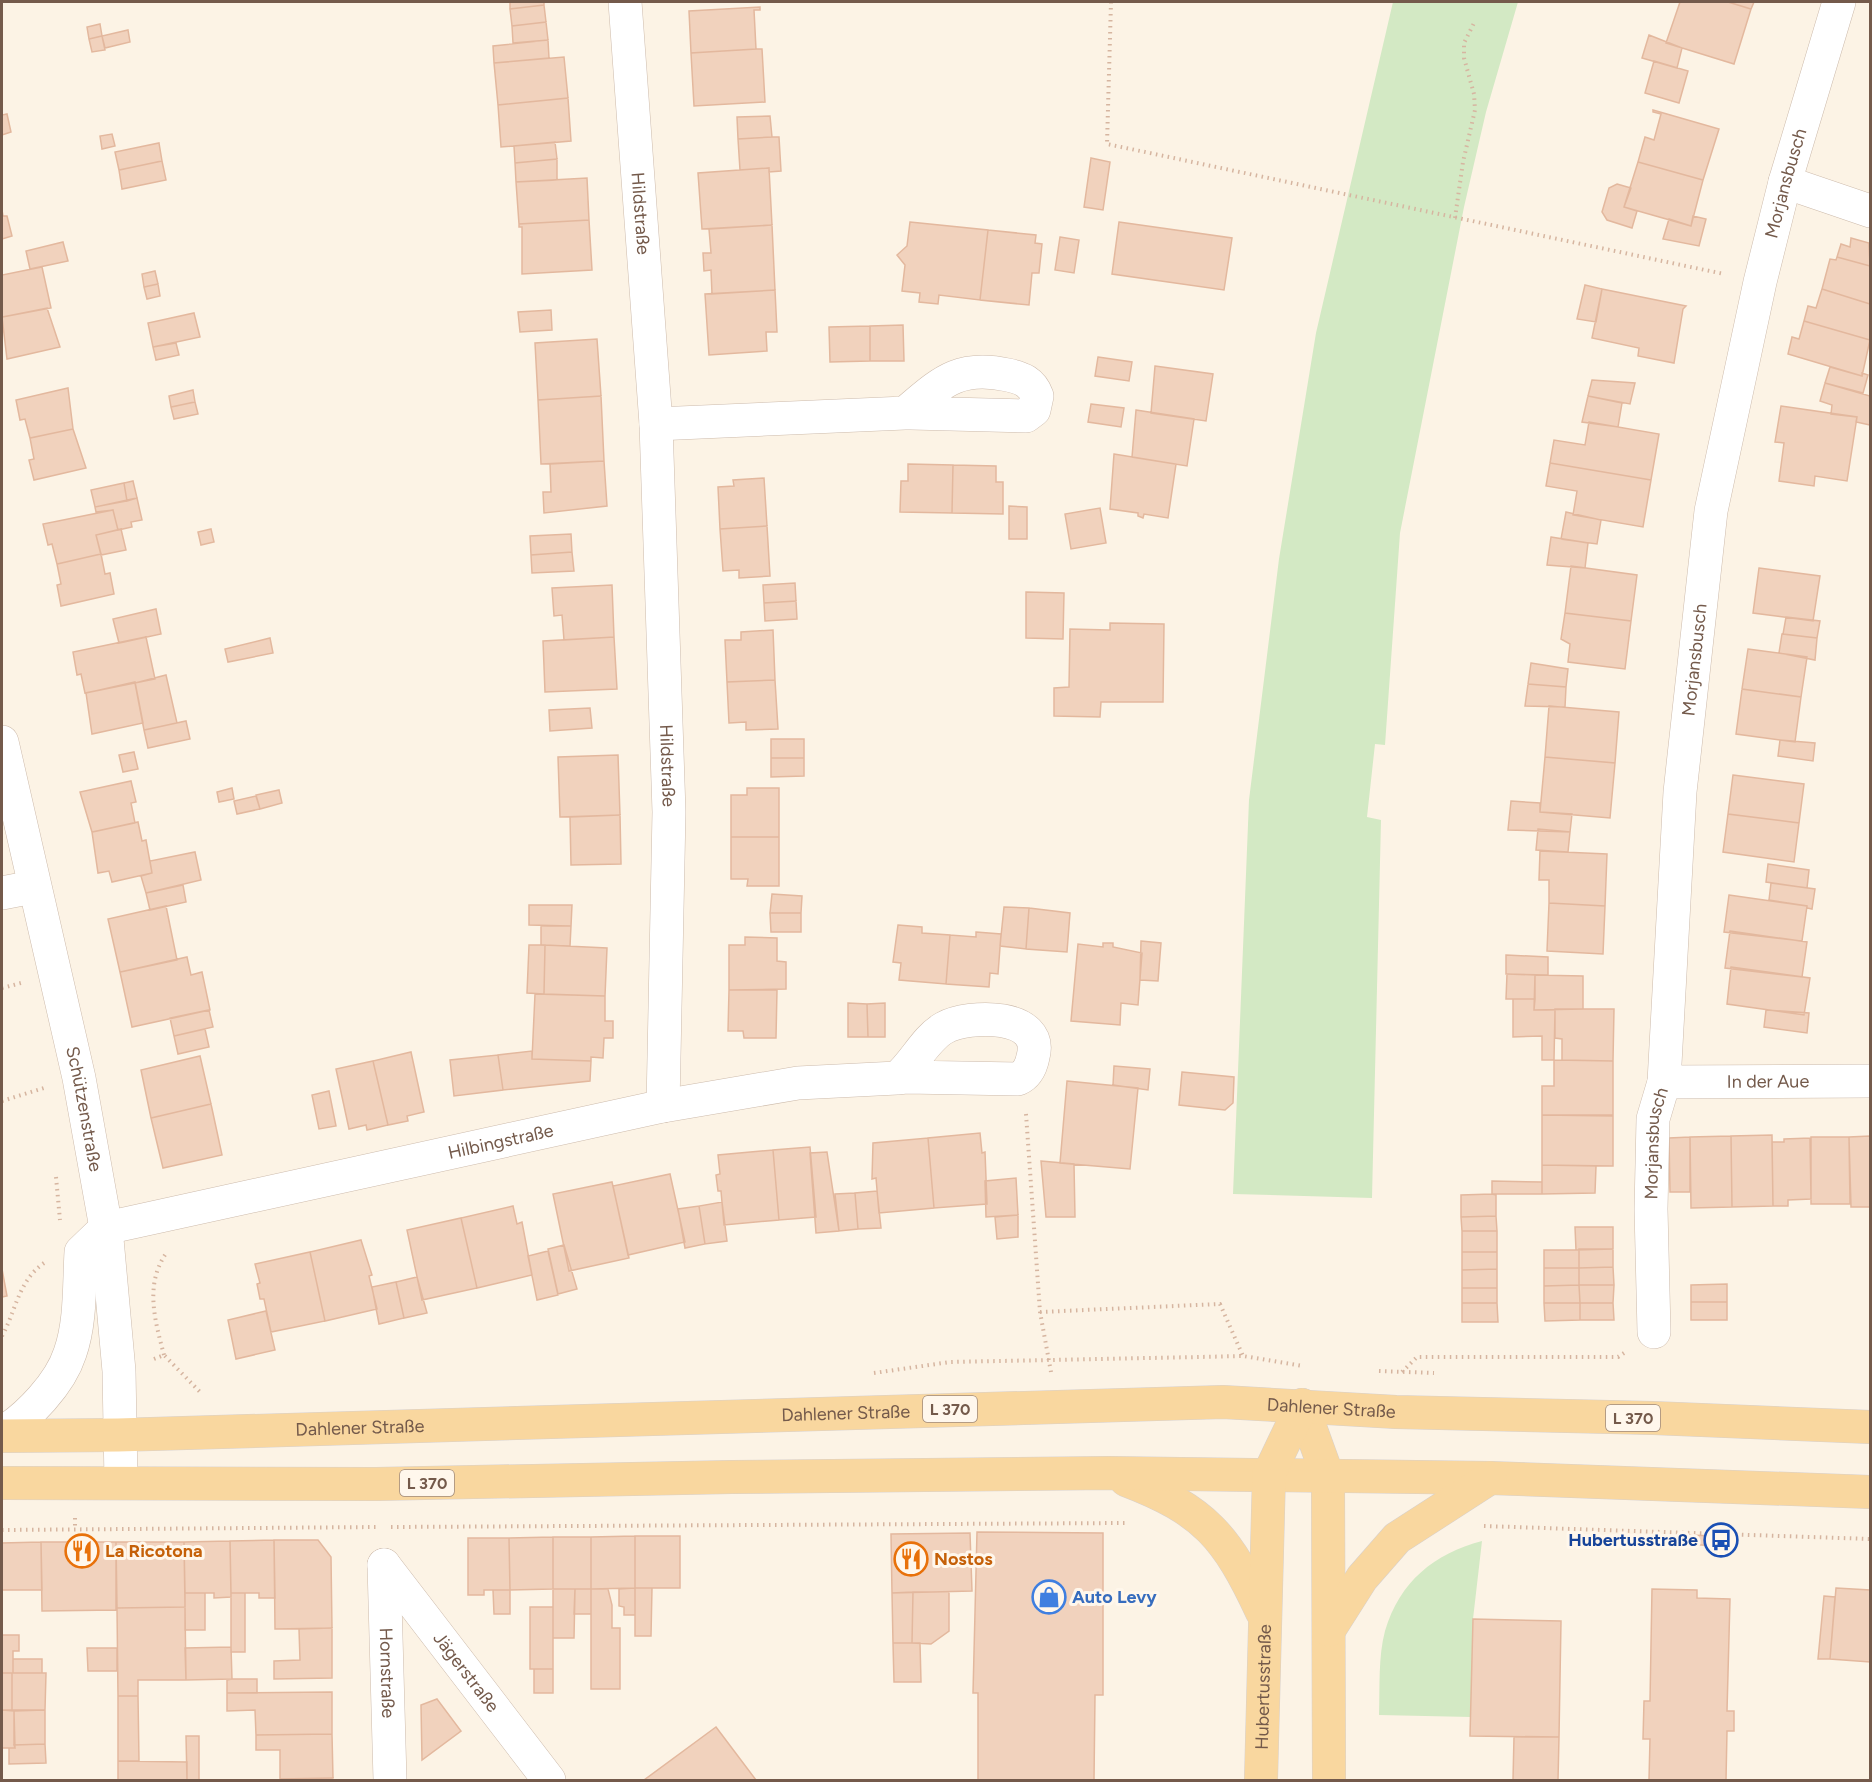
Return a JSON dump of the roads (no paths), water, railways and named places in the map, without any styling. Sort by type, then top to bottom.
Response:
[{"type":"main road","name":"Dahlener Straße","points":[[2,1434],[118,1435],[1223,1402],[1396,1412],[1653,1418],[1870,1427]]},
{"type":"main road","name":"Hubertusstraße","points":[[1261,1780],[1269,1474],[1302,1405]]},
{"type":"main road","points":[[1302,1405],[1328,1477],[1329,1780]]},
{"type":"main road","points":[[1109,1473],[1165,1494],[1207,1523],[1239,1565],[1265,1619]]},
{"type":"main road","name":"L 370","points":[[2,1483],[376,1484],[1109,1473],[1490,1478],[1870,1492]]},
{"type":"main road","points":[[1329,1630],[1362,1578],[1397,1538],[1490,1478]]},
{"type":"street","name":"Hildstraße","points":[[625,2],[656,424],[669,812],[663,1106]]},
{"type":"street","name":"Morjansbusch","points":[[1654,1332],[1651,1209],[1653,1119],[1664,1082],[1680,792],[1711,511],[1760,282],[1785,183],[1839,2]]},
{"type":"street","points":[[1785,183],[1870,211]]},
{"type":"street","points":[[656,424],[905,413]]},
{"type":"street","name":"Schützenstraße","points":[[2,742],[33,887],[58,981],[79,1078],[106,1228],[119,1363],[118,1435],[121,1482]]},
{"type":"street","points":[[2,894],[33,887]]},
{"type":"street","name":"Hilbingstraße","points":[[106,1228],[663,1106],[798,1083],[897,1078],[1023,1077],[1031,1065],[1035,1044],[1029,1032],[1014,1023],[973,1020],[958,1022],[942,1029],[897,1078]]},
{"type":"street","name":"In der Aue","points":[[1664,1082],[1870,1081]]},
{"type":"street","points":[[2,1434],[18,1423],[47,1390],[70,1353],[77,1311],[81,1252],[106,1228]]},
{"type":"street","name":"Hornstraße","points":[[384,1565],[390,1780]]},
{"type":"street","name":"Jägerstraße","points":[[384,1565],[549,1780]]},
{"type":"place","name":"Hubertusstraße","points":[[1721,1540]]},
{"type":"place","name":"La Ricotona","points":[[82,1551]]},
{"type":"place","name":"Nostos","points":[[911,1559]]},
{"type":"place","name":"Auto Levy","points":[[1049,1597]]}]
